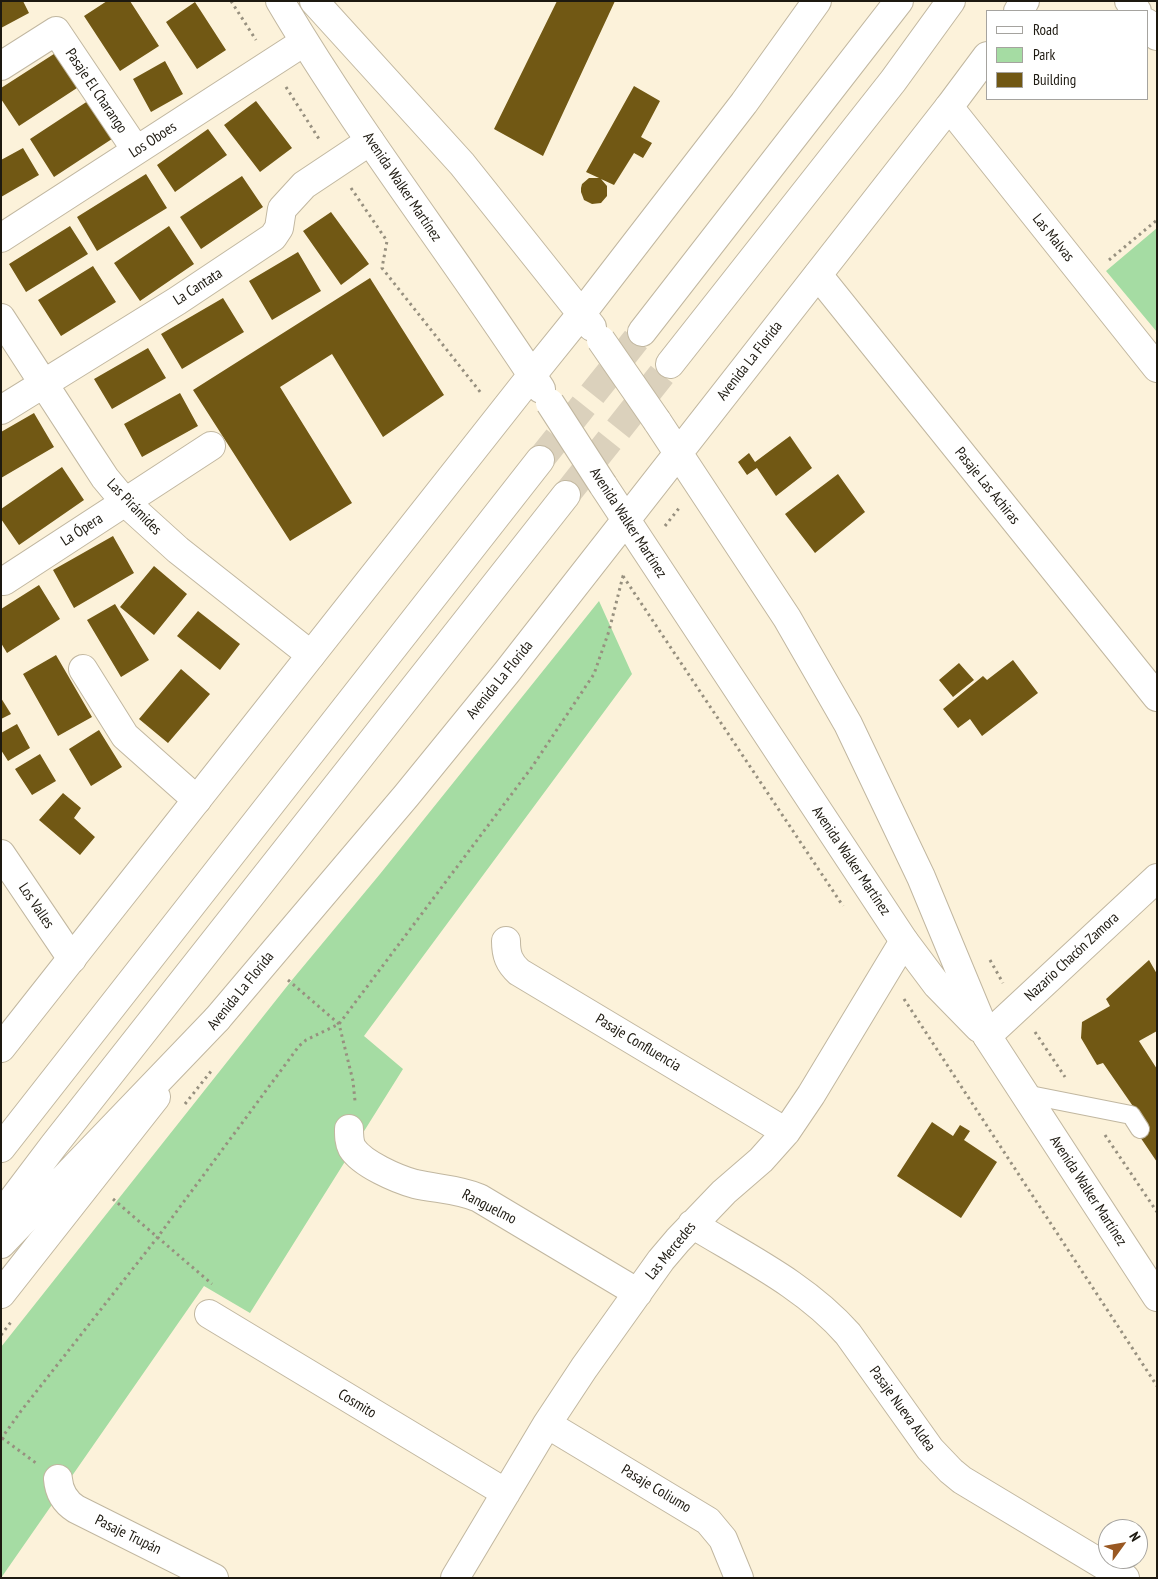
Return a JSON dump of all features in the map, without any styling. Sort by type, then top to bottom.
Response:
[{"type":"main road","name":"Avenida Walker Martínez","points":[[280,1],[304,42],[370,141],[532,375],[904,941],[936,984],[987,1036]]},
{"type":"main road","name":"Avenida Walker Martínez","points":[[314,1],[462,164],[582,313],[698,482],[787,618],[848,724],[921,877],[987,1036],[1154,1285]]},
{"type":"main road","points":[[1,1048],[582,313],[744,103],[817,1]]},
{"type":"main road","points":[[642,332],[899,1]]},
{"type":"main road","points":[[670,364],[893,81],[951,1]]},
{"type":"main road","points":[[1148,24],[1157,36]]},
{"type":"main road","name":"Pasaje El Charango","points":[[1,66],[56,31],[136,150]]},
{"type":"main road","name":"Los Oboes","points":[[1,238],[304,42]]},
{"type":"main road","name":"Avenida La Florida","points":[[1,1294],[218,1019],[452,740],[949,108],[986,57]]},
{"type":"main road","name":"Las Malvas","points":[[949,108],[1157,368]]},
{"type":"main road","name":"La Cantata","points":[[1,410],[177,301],[273,237],[279,228],[282,209],[304,185],[370,141]]},
{"type":"main road","name":"Pasaje Las Achiras","points":[[818,275],[1157,697]]},
{"type":"main road","name":"Las Pirámides","points":[[1,318],[92,458],[125,502],[178,550],[311,655]]},
{"type":"main road","name":"La Ópera","points":[[4,581],[212,446]]},
{"type":"main road","points":[[1,1148],[540,460]]},
{"type":"main road","points":[[1,1215],[566,495]]},
{"type":"main road","points":[[83,669],[125,736],[197,800]]},
{"type":"main road","name":"Los Valles","points":[[1,854],[72,959]]},
{"type":"main road","name":"Nazario Chacón Zamora","points":[[987,1036],[1157,878]]},
{"type":"main road","name":"Pasaje Confluencia","points":[[506,941],[506,951],[509,960],[519,972],[786,1132]]},
{"type":"main road","name":"Las Mercedes","points":[[455,1578],[547,1424],[584,1368],[661,1260],[692,1224],[761,1160],[786,1132],[811,1095],[904,941]]},
{"type":"main road","points":[[1,1244],[218,1019]]},
{"type":"main road","name":"Ranguelmo","points":[[349,1129],[351,1146],[357,1155],[366,1161],[393,1175],[417,1184],[458,1190],[479,1198],[638,1293]]},
{"type":"main road","name":"Pasaje Nueva Aldea","points":[[692,1224],[806,1293],[834,1317],[930,1449],[950,1471],[1125,1578]]},
{"type":"main road","name":"Cosmito","points":[[209,1314],[506,1493]]},
{"type":"main road","name":"Pasaje Coliumo","points":[[547,1424],[708,1520],[723,1539],[739,1578]]},
{"type":"main road","name":"Pasaje Trupán","points":[[58,1479],[61,1494],[70,1505],[214,1578]]},
{"type":"lane","points":[[1025,1094],[1131,1115],[1140,1129]]},
{"type":"path","points":[[231,1],[335,164],[387,241],[382,268],[481,393],[510,403]]},
{"type":"path","points":[[1086,279],[1157,220]]},
{"type":"path","points":[[616,582],[646,551],[698,482]]},
{"type":"path","points":[[623,576],[848,913]]},
{"type":"path","points":[[58,1479],[2,1439],[21,1411],[157,1238],[299,1046],[306,1040],[339,1024],[532,767],[594,674],[609,631],[623,576]]},
{"type":"path","points":[[886,971],[1157,1386]]},
{"type":"path","points":[[286,978],[339,1024],[355,1094],[355,1104],[349,1129]]},
{"type":"path","points":[[183,1106],[213,1068]]},
{"type":"path","points":[[111,1197],[215,1286],[216,1295],[209,1314]]},
{"type":"path","points":[[1,1334],[13,1320]]},
{"type":"green space","points":[[1157,228],[1157,332],[1106,271]]},
{"type":"green space","points":[[599,601],[632,674],[364,1036],[403,1069],[250,1313],[204,1286],[1,1578],[1,1347],[292,980],[380,874]]},
{"type":"building","points":[[1,1],[23,1],[29,13],[1,28]]},
{"type":"building","points":[[107,1],[130,1],[159,46],[120,71],[84,16]]},
{"type":"building","points":[[557,1],[615,1],[543,156],[494,129]]},
{"type":"building","points":[[195,2],[226,50],[197,69],[166,22]]},
{"type":"building","points":[[57,52],[80,86],[19,126],[1,99],[1,88]]},
{"type":"building","points":[[165,61],[183,94],[151,112],[133,79]]},
{"type":"building","points":[[634,86],[660,101],[641,137],[652,143],[643,158],[634,153],[614,185],[601,179],[607,186],[607,196],[601,203],[592,204],[584,200],[581,192],[582,184],[589,178],[599,178],[586,172]]},
{"type":"building","points":[[94,97],[118,135],[54,177],[30,139]]},
{"type":"building","points":[[256,101],[292,148],[260,172],[224,125]]},
{"type":"building","points":[[208,129],[227,155],[175,192],[157,165]]},
{"type":"building","points":[[23,148],[39,175],[1,197],[1,160]]},
{"type":"building","points":[[146,174],[167,208],[97,251],[77,217]]},
{"type":"building","points":[[242,176],[263,207],[201,249],[180,217]]},
{"type":"building","points":[[331,212],[369,264],[341,285],[303,231]]},
{"type":"building","points":[[70,226],[88,254],[26,292],[9,264]]},
{"type":"building","points":[[169,226],[194,264],[140,301],[114,263]]},
{"type":"building","points":[[298,252],[321,291],[272,320],[249,281]]},
{"type":"building","points":[[93,266],[116,302],[61,336],[38,300]]},
{"type":"building","points":[[370,278],[444,395],[383,437],[332,354],[280,387],[352,503],[290,541],[193,390]]},
{"type":"building","points":[[223,298],[244,332],[182,369],[161,334]]},
{"type":"building","points":[[148,348],[166,378],[112,409],[94,379]]},
{"type":"building","points":[[180,393],[198,426],[142,457],[124,424]]},
{"type":"building","points":[[34,413],[54,447],[1,478],[1,432]]},
{"type":"building","points":[[790,436],[812,468],[776,496],[757,468],[747,475],[738,462],[749,453],[755,462]]},
{"type":"building","points":[[62,467],[84,500],[19,545],[1,519],[1,509]]},
{"type":"building","points":[[838,474],[865,512],[815,553],[785,514]]},
{"type":"building","points":[[113,536],[134,573],[74,608],[53,570]]},
{"type":"building","points":[[154,566],[187,594],[154,635],[120,607]]},
{"type":"building","points":[[39,585],[60,619],[7,653],[1,643],[1,609]]},
{"type":"building","points":[[115,604],[149,660],[121,677],[87,620]]},
{"type":"building","points":[[198,611],[240,644],[220,670],[177,636]]},
{"type":"building","points":[[56,655],[92,717],[58,736],[23,674]]},
{"type":"building","points":[[1013,660],[1038,693],[982,736],[970,719],[958,728],[943,709],[983,676],[987,680]]},
{"type":"building","points":[[959,663],[974,680],[953,697],[939,680]]},
{"type":"building","points":[[181,669],[210,694],[168,743],[139,719]]},
{"type":"building","points":[[1,698],[11,714],[1,719]]},
{"type":"building","points":[[17,724],[30,748],[8,761],[1,750],[1,733]]},
{"type":"building","points":[[99,730],[122,767],[91,786],[69,749]]},
{"type":"building","points":[[40,754],[56,781],[32,795],[15,769]]},
{"type":"building","points":[[63,793],[81,808],[74,818],[95,837],[80,855],[39,820]]},
{"type":"building","points":[[1149,960],[1157,974],[1157,1031],[1139,1041],[1157,1069],[1157,1162],[1136,1131],[1146,1125],[1103,1063],[1097,1065],[1081,1038],[1082,1022],[1110,1006],[1106,999]]},
{"type":"building","points":[[932,1122],[953,1136],[960,1125],[970,1131],[964,1140],[997,1162],[961,1218],[897,1176]]},
{"type":"tunnel","points":[[540,460],[642,332]]},
{"type":"tunnel","points":[[566,495],[670,364]]}]
